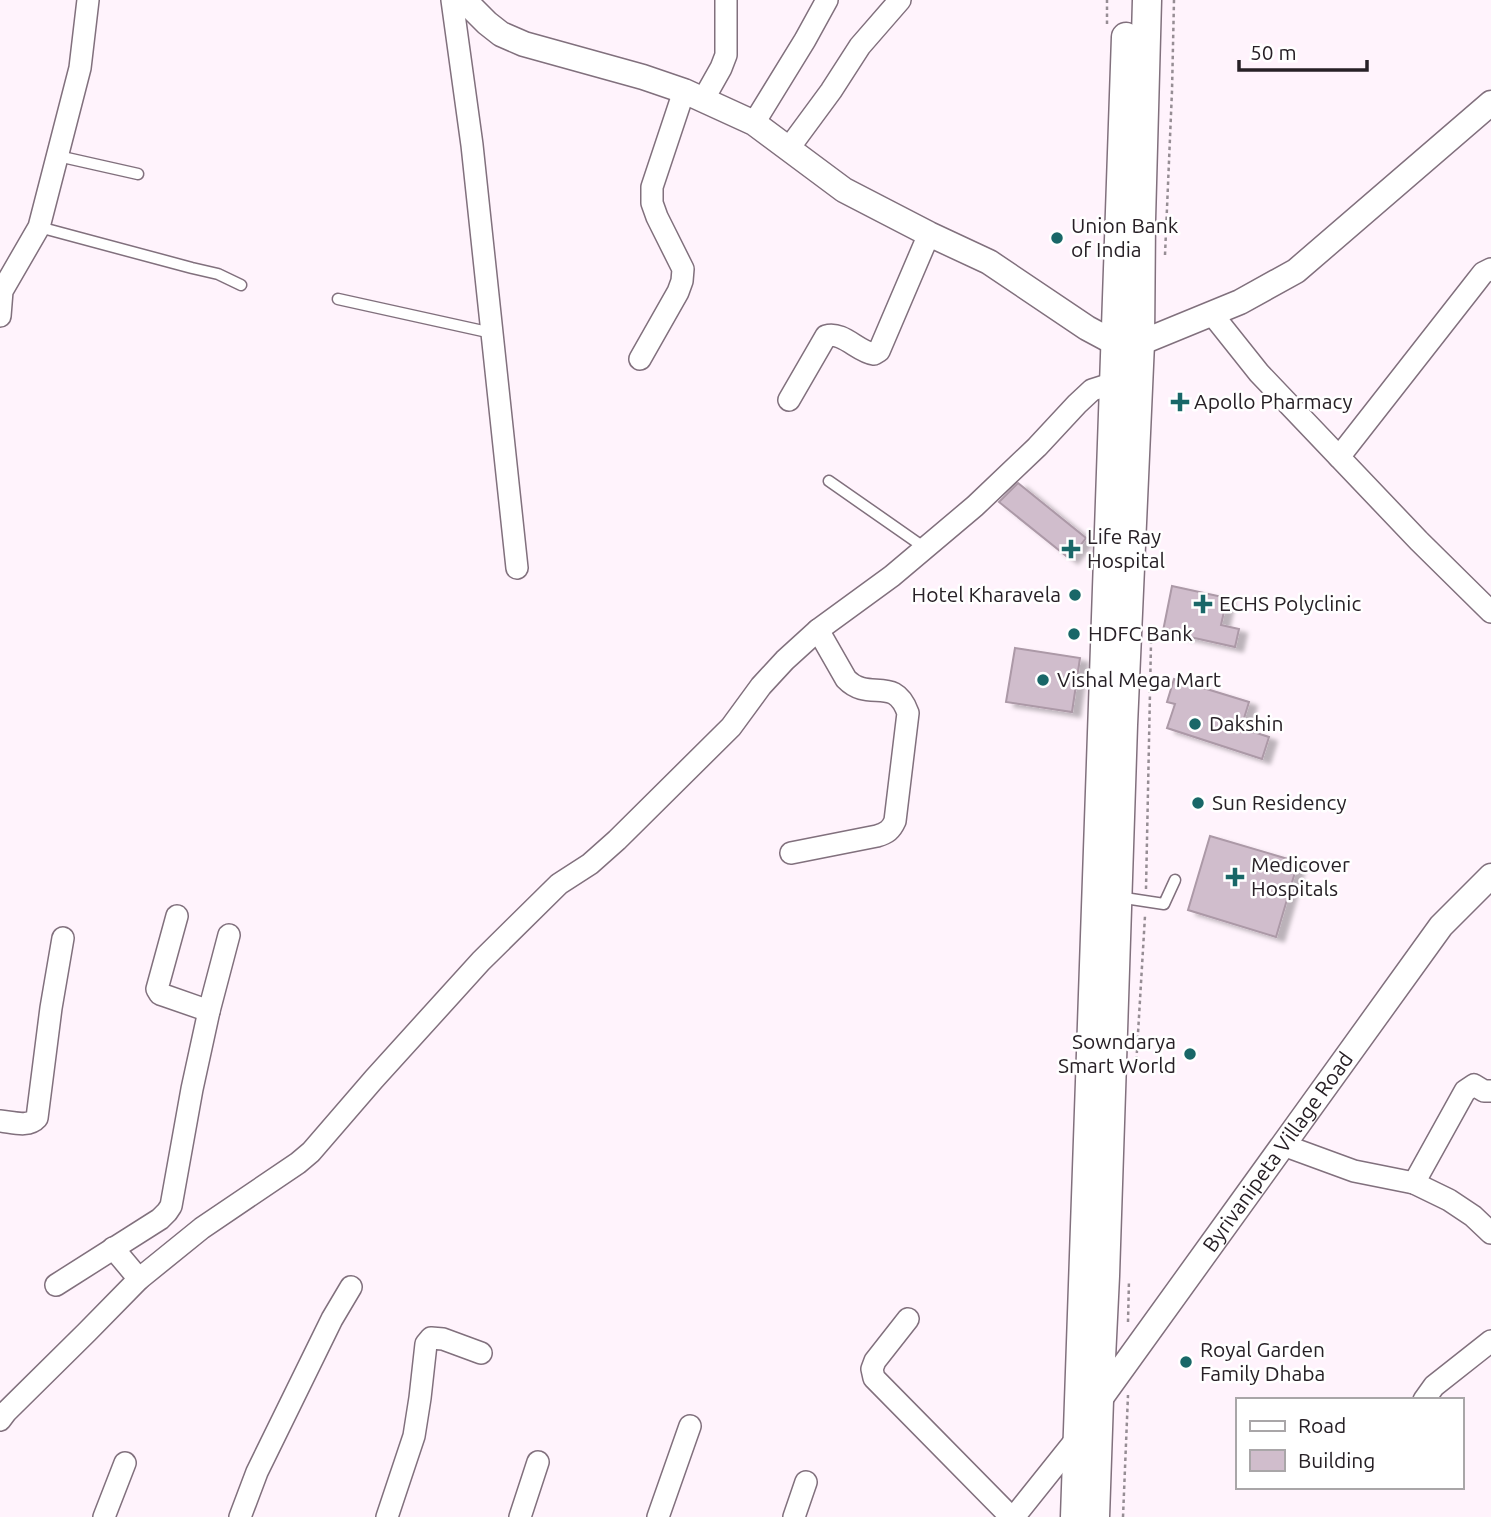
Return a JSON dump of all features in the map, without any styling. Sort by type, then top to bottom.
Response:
[{"type":"main road","points":[[1095,1517],[1123,724],[1128,343],[1128,0]]},
{"type":"main road","points":[[1075,1517],[1114,383],[1128,343],[1141,206],[1147,0]]},
{"type":"street","points":[[0,316],[2,291],[39,227],[80,68],[88,0]]},
{"type":"street","points":[[452,0],[472,145],[517,568]]},
{"type":"street","points":[[464,0],[486,23],[501,34],[524,44],[643,78],[693,96],[754,123],[844,190],[989,262],[1087,328],[1128,343],[1212,314],[1296,271],[1491,103]]},
{"type":"street","points":[[640,359],[678,292],[683,270],[657,217],[652,202],[652,187],[693,96],[721,68],[726,55],[726,0]]},
{"type":"street","points":[[754,123],[827,0]]},
{"type":"street","points":[[789,148],[860,46],[900,0]]},
{"type":"street","points":[[789,400],[826,336],[838,336],[868,353],[879,351],[929,234]]},
{"type":"street","points":[[1339,457],[1483,273],[1491,269]]},
{"type":"street","points":[[1212,314],[1259,373],[1419,541],[1490,608]]},
{"type":"street","points":[[0,1420],[139,1279],[202,1228],[311,1152],[481,961],[559,884],[590,864],[617,840],[731,727],[761,686],[785,660],[818,630],[892,576],[975,506],[1092,390],[1114,383]]},
{"type":"street","points":[[791,853],[877,836],[892,828],[895,821],[908,713],[904,701],[890,691],[862,689],[852,685],[818,630]]},
{"type":"street","name":"Byrivanipeta Village Road","points":[[1078,1437],[1098,1400],[1440,926],[1491,876]]},
{"type":"street","points":[[177,916],[157,989],[160,994],[209,1011]]},
{"type":"street","points":[[56,1285],[159,1219],[171,1206],[192,1089],[229,935]]},
{"type":"street","points":[[0,1121],[27,1124],[37,1118],[63,938]]},
{"type":"street","points":[[1414,1183],[1465,1091],[1474,1086],[1483,1091],[1491,1091]]},
{"type":"street","points":[[1283,1145],[1354,1171],[1414,1183],[1449,1200],[1473,1216],[1491,1233]]},
{"type":"street","points":[[113,1248],[139,1279]]},
{"type":"street","points":[[240,1517],[257,1472],[332,1319],[351,1287]]},
{"type":"street","points":[[908,1319],[875,1361],[872,1369],[874,1378],[1013,1517],[1078,1437]]},
{"type":"street","points":[[387,1517],[414,1436],[426,1344],[431,1338],[443,1339],[481,1353]]},
{"type":"street","points":[[1425,1398],[1434,1386],[1491,1341]]},
{"type":"street","points":[[658,1517],[690,1426]]},
{"type":"street","points":[[520,1517],[538,1462]]},
{"type":"street","points":[[104,1517],[125,1463]]},
{"type":"street","points":[[794,1517],[806,1482]]},
{"type":"lane","points":[[58,156],[138,174]]},
{"type":"lane","points":[[39,227],[218,274],[241,285]]},
{"type":"lane","points":[[338,299],[492,333]]},
{"type":"lane","points":[[830,481],[925,548]]},
{"type":"lane","points":[[1118,897],[1164,904],[1175,880]]},
{"type":"path","points":[[1165,254],[1174,0]]},
{"type":"path","points":[[1136,1072],[1146,902],[1151,640]]},
{"type":"path","points":[[1123,1517],[1128,1416],[1129,1278]]},
{"type":"building","points":[[1018,483],[1086,538],[1070,559],[999,502]]},
{"type":"building","points":[[1172,586],[1227,598],[1221,625],[1239,629],[1235,647],[1163,631]]},
{"type":"building","name":"Vishal Mega Mart","points":[[1015,648],[1080,658],[1072,712],[1006,702]]},
{"type":"building","points":[[1174,679],[1249,702],[1241,728],[1269,737],[1262,759],[1167,728],[1175,704],[1167,702]]},
{"type":"building","points":[[1210,836],[1298,862],[1276,937],[1188,910]]},
{"type":"place","name":"Union Bank of India","points":[[1057,238]]},
{"type":"place","name":"Apollo Pharmacy","points":[[1180,402]]},
{"type":"place","name":"Life Ray Hospital","points":[[1071,549]]},
{"type":"place","name":"Hotel Kharavela","points":[[1075,595]]},
{"type":"place","name":"ECHS Polyclinic","points":[[1203,604]]},
{"type":"place","name":"HDFC Bank","points":[[1074,634]]},
{"type":"place","name":"Vishal Mega Mart","points":[[1043,680]]},
{"type":"place","name":"Dakshin","points":[[1195,724]]},
{"type":"place","name":"Sun Residency","points":[[1198,803]]},
{"type":"place","name":"Medicover Hospitals","points":[[1235,877]]},
{"type":"place","name":"Sowndarya Smart World","points":[[1190,1054]]},
{"type":"place","name":"Royal Garden Family Dhaba","points":[[1186,1362]]}]
